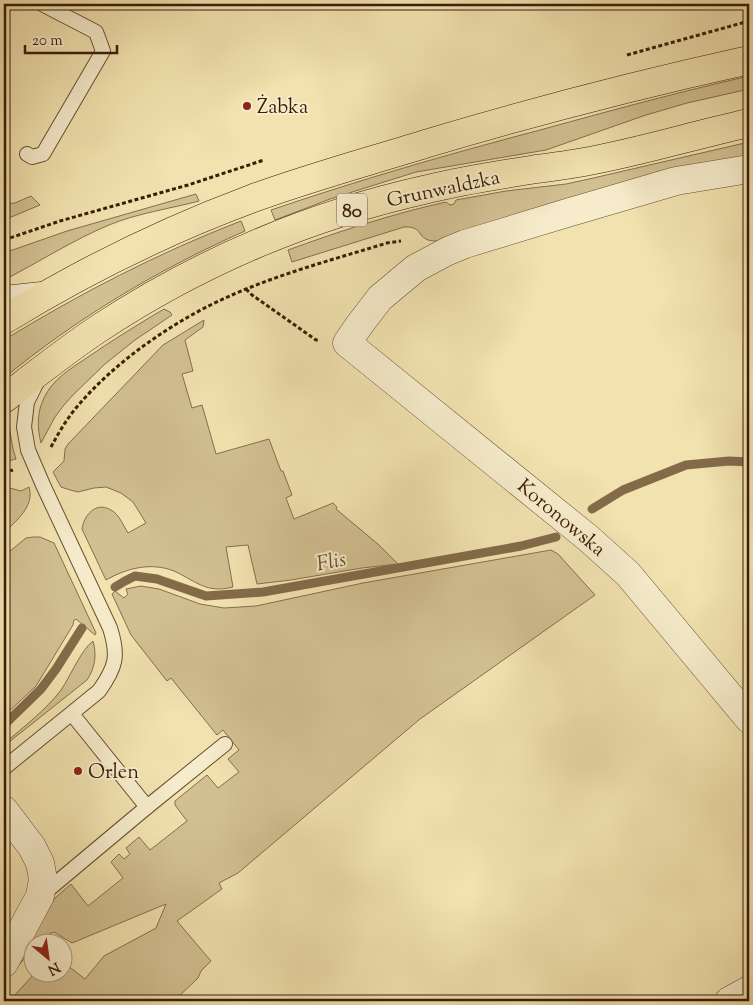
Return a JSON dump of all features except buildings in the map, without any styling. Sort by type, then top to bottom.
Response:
[{"type":"main road","name":"80","points":[[4,320],[42,296],[119,256],[204,218],[274,191],[420,146],[560,106],[749,60]]},
{"type":"main road","name":"Grunwaldzka","points":[[4,399],[99,329],[177,282],[259,243],[328,217],[428,188],[582,163],[749,123]]},
{"type":"street","name":"Koronowska","points":[[749,169],[676,181],[465,244],[448,251],[416,268],[380,298],[347,343],[588,538],[628,574],[749,719]]},
{"type":"street","points":[[4,300],[42,296]]},
{"type":"street","points":[[4,810],[32,847],[40,863],[43,879],[40,896],[4,963]]},
{"type":"street","points":[[729,1001],[749,990]]},
{"type":"lane","points":[[27,154],[32,157],[43,154],[103,52],[96,32],[42,4]]},
{"type":"lane","points":[[4,768],[99,691],[109,677],[115,661],[115,644],[110,628],[28,450],[24,428],[27,402],[44,368]]},
{"type":"lane","points":[[72,714],[147,807]]},
{"type":"lane","points":[[40,896],[225,744]]},
{"type":"path","points":[[50,448],[76,408],[109,374],[158,335],[185,319],[223,299],[282,276],[387,242],[404,240]]},
{"type":"path","points":[[246,289],[316,340]]},
{"type":"shaded area","points":[[749,76],[749,89],[687,103],[646,115],[546,150],[416,172],[330,199],[275,220],[271,210],[472,148]]},
{"type":"shaded area","points":[[749,142],[749,156],[441,241],[428,240],[414,228],[404,227],[292,262],[288,250],[366,223],[446,202],[450,205],[454,204],[456,200],[506,191],[566,184]]},
{"type":"shaded area","points":[[196,194],[199,201],[142,214],[109,225],[69,244],[4,280],[4,253],[67,231]]},
{"type":"shaded area","points":[[31,196],[40,205],[4,220],[4,204],[15,203]]},
{"type":"shaded area","points":[[241,221],[245,231],[150,278],[120,296],[60,335],[4,378],[4,340],[61,306],[120,275],[210,233]]},
{"type":"shaded area","points":[[164,309],[172,315],[135,340],[105,364],[72,396],[55,417],[41,443],[38,426],[40,409],[47,392],[57,380],[105,346]]},
{"type":"shaded area","points":[[204,320],[203,327],[185,340],[193,371],[182,374],[192,408],[202,405],[216,454],[269,439],[292,495],[286,498],[294,519],[333,503],[337,507],[336,509],[379,545],[398,564],[257,584],[248,545],[226,547],[233,587],[224,589],[208,588],[174,571],[157,567],[139,568],[122,572],[106,580],[82,529],[88,514],[100,507],[111,510],[119,517],[128,533],[146,523],[133,502],[121,493],[106,487],[78,492],[67,489],[61,487],[53,472],[64,461],[65,449],[68,444],[163,345]]},
{"type":"shaded area","points":[[4,423],[9,426],[16,459],[4,462]]},
{"type":"shaded area","points":[[29,487],[30,494],[27,507],[4,533],[4,492],[10,488],[21,491]]},
{"type":"shaded area","points":[[40,537],[54,543],[96,633],[95,635],[76,619],[74,620],[73,625],[36,686],[4,716],[4,556],[26,538]]},
{"type":"shaded area","points":[[551,550],[558,554],[595,595],[420,719],[238,873],[219,883],[222,889],[177,921],[211,961],[201,971],[198,978],[174,1001],[83,1001],[80,998],[77,1001],[50,1001],[47,998],[44,1001],[7,1001],[27,982],[72,982],[72,969],[85,979],[104,956],[156,928],[166,904],[72,943],[72,932],[36,932],[55,898],[71,884],[88,906],[123,878],[111,862],[119,854],[124,859],[130,854],[126,848],[139,837],[150,850],[187,821],[175,805],[175,801],[207,775],[218,788],[239,772],[228,759],[239,750],[223,730],[217,735],[171,678],[167,681],[131,635],[112,594],[115,591],[124,598],[128,594],[126,589],[141,586],[159,589],[200,604],[224,608],[256,606],[363,583]]},
{"type":"shaded area","points":[[93,641],[95,661],[87,680],[4,746],[42,711],[61,690],[84,651]]},
{"type":"shaded area","points":[[22,957],[22,961],[14,971]]},
{"type":"waterway","name":"Flis","points":[[592,509],[623,490],[686,465],[729,461],[749,462]]},
{"type":"waterway","name":"Flis","points":[[115,587],[135,576],[157,579],[206,596],[263,592],[521,546],[556,537]]},
{"type":"waterway","name":"Flis","points":[[4,725],[41,689],[82,628]]},
{"type":"place","name":"Żabka","points":[[247,106]]},
{"type":"place","name":"Orlen","points":[[78,771]]}]
